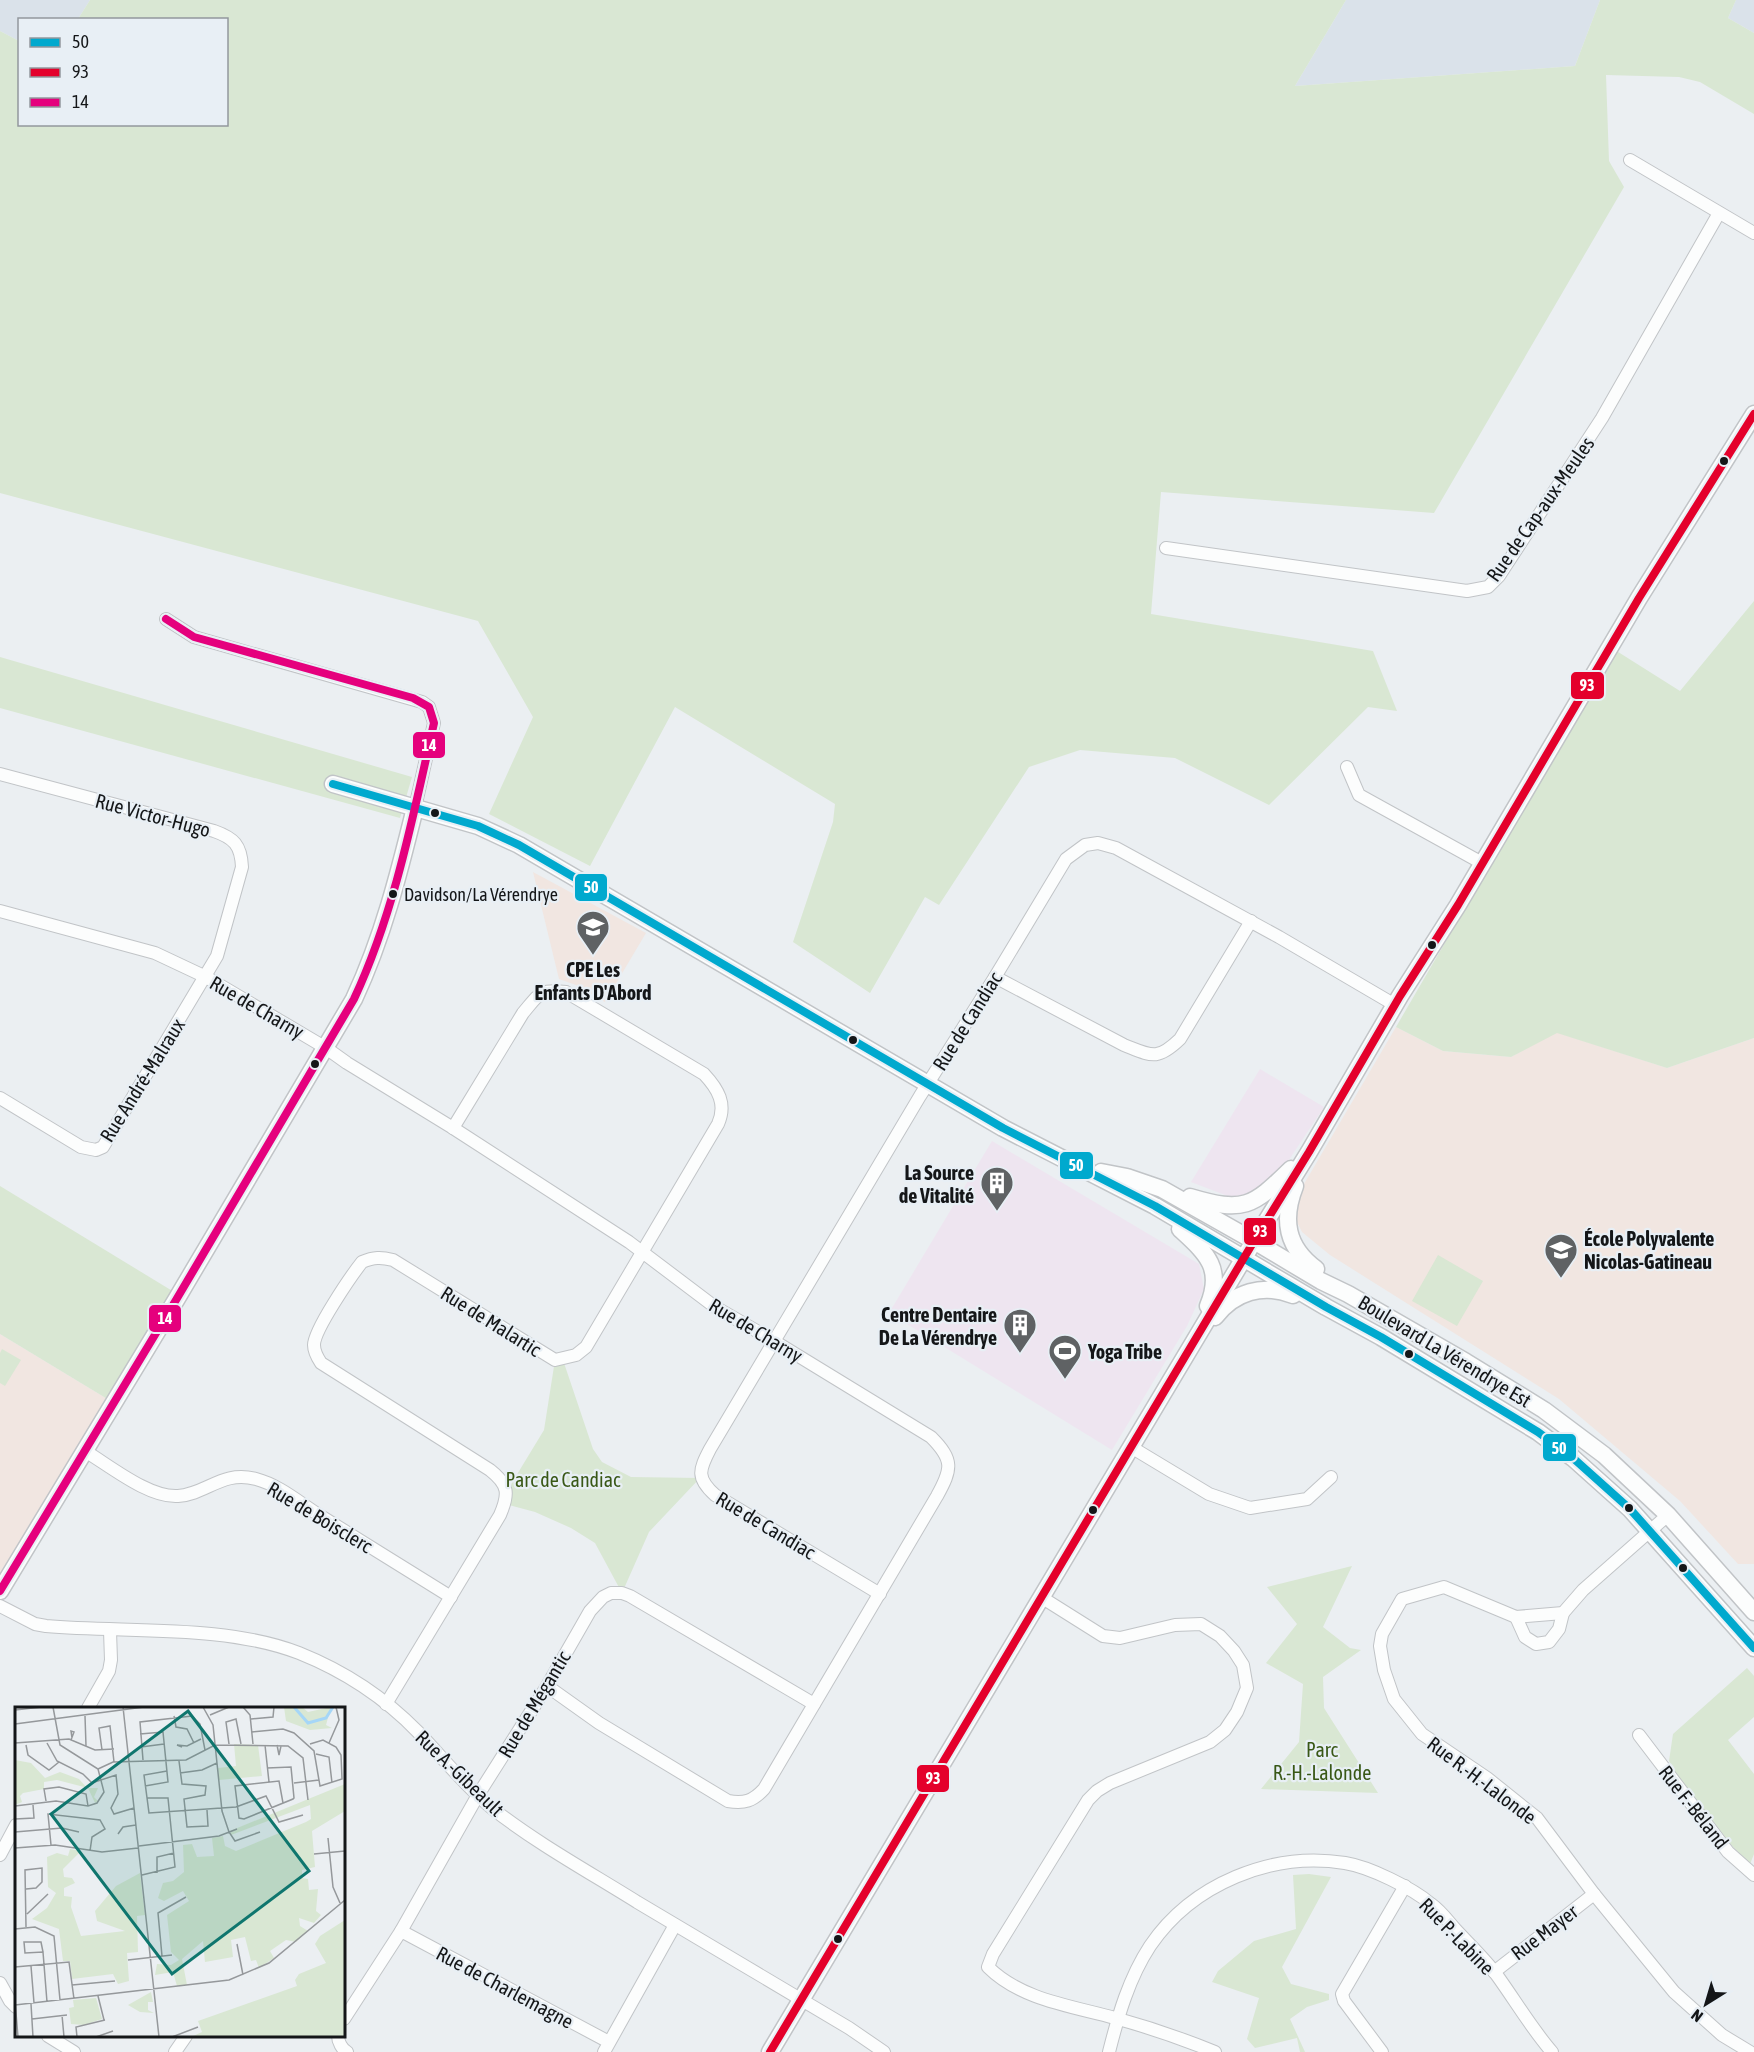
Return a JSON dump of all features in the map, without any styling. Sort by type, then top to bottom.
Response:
[{"type":"main road","points":[[770,2052],[1639,598],[1754,414]]},
{"type":"main road","name":"Boulevard La Vérendrye Est","points":[[333,784],[478,826],[519,845],[1004,1128],[1155,1206],[1381,1337],[1538,1432],[1595,1477],[1630,1509],[1754,1648]]},
{"type":"main road","points":[[0,1591],[354,999],[376,950],[390,907],[415,808]]},
{"type":"main road","points":[[1162,1189],[1220,1206],[1233,1207],[1246,1204],[1267,1193],[1309,1152]]},
{"type":"main road","points":[[1309,1152],[1290,1201],[1288,1220],[1290,1234],[1300,1254],[1308,1263],[1348,1294]]},
{"type":"main road","name":"Boulevard La Vérendrye Est","points":[[1083,1168],[1127,1177],[1162,1189],[1466,1362],[1544,1410],[1604,1455],[1668,1515],[1754,1612]]},
{"type":"main road","points":[[1155,1206],[1207,1255],[1214,1272],[1212,1296],[1191,1346]]},
{"type":"main road","points":[[1191,1346],[1220,1310],[1232,1301],[1254,1291],[1267,1288],[1279,1289],[1326,1307]]},
{"type":"street","points":[[1630,160],[1754,233]]},
{"type":"street","name":"Rue de Cap-aux-Meules","points":[[1166,548],[1467,591],[1488,587],[1499,576],[1602,418],[1719,213]]},
{"type":"street","points":[[166,619],[194,637],[422,702],[429,707],[434,723],[415,808]]},
{"type":"street","points":[[1347,767],[1359,795],[1482,863]]},
{"type":"street","name":"Rue Victor-Hugo","points":[[0,774],[214,831],[233,841],[239,847],[242,867],[217,956],[206,977]]},
{"type":"street","name":"Rue de Candiac","points":[[880,1594],[715,1495],[706,1488],[700,1478],[702,1467],[710,1449],[927,1084],[996,976],[1066,859],[1085,845],[1098,843],[1116,848],[1251,921],[1395,1005]]},
{"type":"street","name":"Rue de Charny","points":[[0,911],[155,953],[206,977],[326,1048],[453,1128],[643,1252],[715,1307],[931,1437],[948,1456],[949,1469],[946,1479],[764,1789],[756,1798],[749,1802],[728,1801],[599,1724],[547,1686]]},
{"type":"street","points":[[996,976],[1124,1045],[1140,1052],[1157,1055],[1166,1052],[1180,1039],[1251,921]]},
{"type":"street","name":"Rue André-Malraux","points":[[0,1098],[81,1148],[96,1150],[104,1147],[206,977]]},
{"type":"street","name":"Rue de Malartic","points":[[386,1704],[500,1515],[507,1491],[504,1484],[490,1470],[329,1370],[316,1355],[314,1345],[319,1329],[363,1262],[381,1257],[393,1260],[555,1360],[563,1360],[576,1355],[586,1347],[643,1252],[722,1115],[723,1107],[716,1087],[705,1074],[566,992],[545,991],[523,1013],[453,1128]]},
{"type":"street","points":[[1131,1447],[1209,1494],[1250,1508],[1307,1499],[1331,1477]]},
{"type":"street","name":"Rue de Boisclerc","points":[[85,1451],[146,1488],[165,1495],[191,1494],[230,1477],[256,1479],[286,1494],[451,1597]]},
{"type":"street","points":[[1516,1617],[1525,1636],[1536,1644],[1549,1642],[1559,1629],[1563,1613],[1583,1590],[1668,1515]]},
{"type":"street","name":"Rue R.-H.-Lalonde","points":[[1563,1613],[1516,1617],[1444,1587],[1402,1599],[1382,1634],[1380,1646],[1384,1670],[1394,1699],[1422,1734],[1487,1778],[1537,1818],[1594,1894],[1674,1992],[1722,2035],[1750,2052]]},
{"type":"street","name":"Rue de Mégantic","points":[[345,2017],[401,1931],[478,1795],[596,1603],[611,1593],[622,1593],[643,1603],[814,1704]]},
{"type":"street","points":[[1041,1597],[1103,1636],[1120,1638],[1175,1625],[1201,1624],[1220,1636],[1234,1651],[1245,1670],[1247,1688],[1226,1730],[1210,1742],[1110,1783],[1088,1800],[993,1954],[988,1967],[1014,1987],[1052,2001],[1118,2018],[1215,2052]]},
{"type":"street","name":"Rue A.-Gibeault","points":[[0,1606],[46,1626],[202,1634],[249,1640],[274,1645],[324,1665],[368,1689],[419,1733],[478,1795],[536,1839],[884,2052]]},
{"type":"street","points":[[89,1707],[109,1671],[110,1631]]},
{"type":"street","name":"Rue F.-Béland","points":[[1639,1735],[1721,1844],[1754,1875]]},
{"type":"street","points":[[0,1855],[15,1827]]},
{"type":"street","name":"Rue P.-Labine","points":[[1108,2052],[1133,1979],[1150,1946],[1191,1902],[1224,1881],[1251,1871],[1280,1863],[1316,1860],[1348,1863],[1405,1886],[1432,1904],[1494,1972],[1552,2052]]},
{"type":"street","points":[[1382,2052],[1344,2001],[1342,1994],[1405,1886]]},
{"type":"street","name":"Rue Mayer","points":[[1494,1972],[1594,1894]]},
{"type":"street","points":[[607,2047],[675,1924]]},
{"type":"street","name":"Rue de Charlemagne","points":[[401,1931],[607,2047]]},
{"type":"street","points":[[0,1983],[15,2006]]},
{"type":"street","points":[[50,2037],[74,2052]]},
{"type":"street","points":[[175,2052],[185,2037]]},
{"type":"street","points":[[338,2037],[347,2052]]},
{"type":"shaded area","points":[[0,0],[90,0],[79,18],[18,18],[18,40],[0,31]]},
{"type":"shaded area","points":[[1346,0],[1600,0],[1575,66],[1295,86]]},
{"type":"shaded area","points":[[1736,0],[1754,0],[1754,33],[1728,18]]},
{"type":"shaded area","name":"CPE Les Enfants D'Abord","points":[[533,872],[646,933],[605,1002],[576,985],[559,979]]},
{"type":"shaded area","name":"École Polyvalente Nicolas-Gatineau","points":[[1396,1027],[1443,1051],[1511,1057],[1556,1032],[1667,1068],[1754,1038],[1754,1564],[1738,1564],[1680,1501],[1559,1399],[1330,1255],[1302,1232],[1295,1218],[1294,1201]]},
{"type":"shaded area","points":[[1260,1069],[1324,1107],[1269,1190],[1233,1198],[1191,1182]]},
{"type":"shaded area","points":[[992,1141],[1199,1264],[1204,1289],[1187,1326],[1112,1450],[889,1313]]},
{"type":"shaded area","points":[[0,1334],[114,1403],[0,1591]]},
{"type":"green space","points":[[90,0],[1346,0],[1295,86],[1575,66],[1600,0],[1736,0],[1728,18],[1754,33],[1754,114],[1700,82],[1679,77],[1606,75],[1609,161],[1624,187],[1434,513],[1161,492],[1151,614],[1373,651],[1397,711],[1368,707],[1269,805],[1175,758],[1080,750],[1029,767],[939,905],[925,897],[870,993],[793,942],[833,822],[835,804],[675,707],[590,866],[489,814],[533,717],[478,621],[0,493],[0,31],[18,40],[18,126],[228,126],[228,18],[79,18]]},
{"type":"green space","points":[[1754,601],[1754,1038],[1667,1068],[1557,1033],[1511,1057],[1443,1051],[1396,1027],[1615,650],[1680,691]]},
{"type":"green space","points":[[0,657],[412,777],[400,818],[0,708]]},
{"type":"green space","points":[[0,1186],[179,1295],[114,1403],[0,1334]]},
{"type":"green space","points":[[1438,1255],[1483,1281],[1457,1326],[1412,1301]]},
{"type":"green space","points":[[2,1349],[21,1360],[5,1386],[0,1383]]},
{"type":"green space","name":"Parc de Candiac","points":[[555,1360],[563,1360],[593,1449],[602,1462],[631,1477],[700,1478],[649,1532],[622,1593],[595,1543],[571,1528],[535,1512],[505,1504],[507,1491],[544,1430]]},
{"type":"green space","name":"Parc R.-H.-Lalonde","points":[[1352,1566],[1323,1627],[1350,1648],[1361,1650],[1323,1677],[1324,1708],[1378,1793],[1261,1789],[1299,1742],[1303,1684],[1266,1663],[1297,1624],[1267,1587]]},
{"type":"green space","points":[[1747,1668],[1754,1676],[1754,1717],[1728,1740],[1754,1774],[1754,1854],[1750,1864],[1733,1847],[1674,1772],[1669,1761],[1673,1734]]},
{"type":"green space","points":[[1309,1874],[1331,1877],[1282,1967],[1291,1984],[1329,1994],[1329,2000],[1307,2007],[1290,2019],[1305,2052],[1300,2052],[1297,2038],[1255,2048],[1247,2039],[1259,1998],[1212,1982],[1218,1971],[1254,1941],[1296,1929],[1293,1875]]},
{"type":"transit line","name":"93","points":[[770,2052],[1400,996],[1458,905],[1639,598],[1754,414]]},
{"type":"transit line","name":"14","points":[[0,1591],[354,999],[392,898],[434,723],[429,707],[413,698],[194,637],[166,619]]},
{"type":"transit line","name":"50","points":[[333,784],[478,826],[519,845],[1003,1128],[1155,1206],[1381,1337],[1538,1432],[1573,1458],[1630,1509],[1754,1648]]},
{"type":"place","name":"Davidson/La Vérendrye","points":[[393,894]]},
{"type":"place","name":"CPE Les Enfants D'Abord","points":[[593,956]]},
{"type":"place","name":"La Source de Vitalité","points":[[997,1212]]},
{"type":"place","name":"École Polyvalente Nicolas-Gatineau","points":[[1561,1279]]},
{"type":"place","name":"Centre Dentaire De La Vérendrye","points":[[1020,1354]]},
{"type":"place","name":"Yoga Tribe","points":[[1065,1380]]}]
